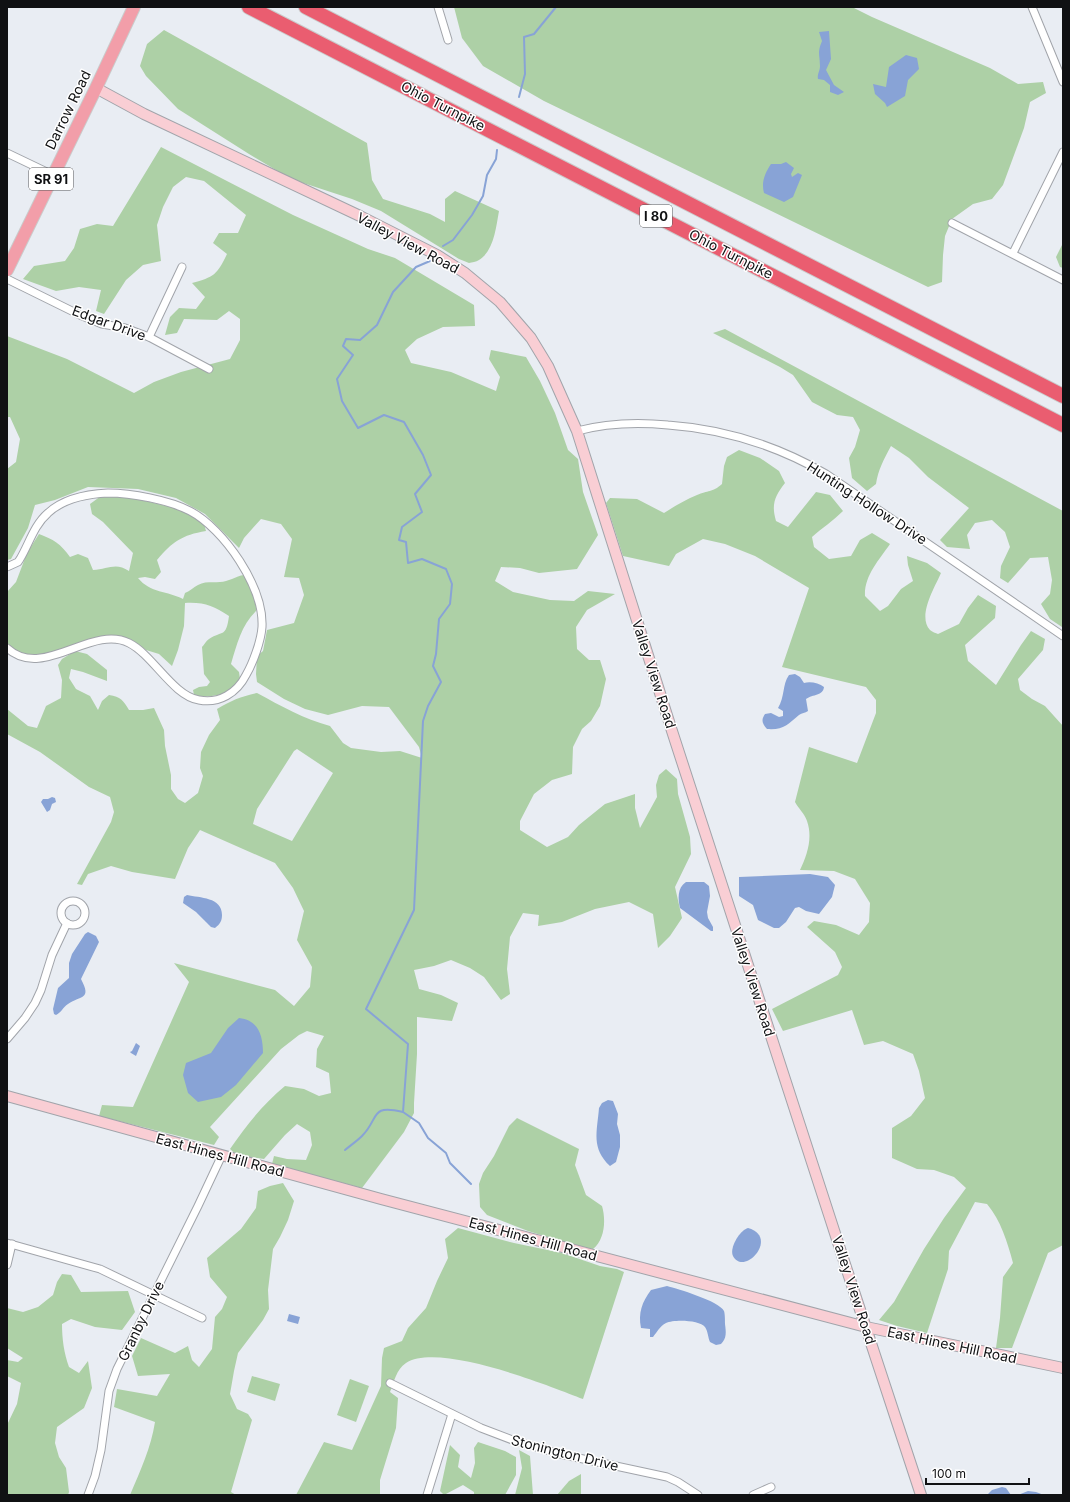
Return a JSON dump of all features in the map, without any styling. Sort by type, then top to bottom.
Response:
[{"type":"highway","name":"Ohio Turnpike","points":[[249,7],[1063,425]]},
{"type":"highway","name":"Ohio Turnpike","points":[[306,7],[1063,396]]},
{"type":"main road","name":"Darrow Road","points":[[7,270],[134,7]]},
{"type":"main road","name":"Valley View Road","points":[[96,88],[144,114],[360,216],[437,256],[465,273],[500,302],[531,338],[548,366],[577,430],[665,709],[921,1495]]},
{"type":"main road","name":"East Hines Hill Road","points":[[7,1096],[573,1251],[866,1327],[1063,1368]]},
{"type":"street","points":[[438,7],[448,40]]},
{"type":"street","points":[[1032,7],[1063,82]]},
{"type":"street","points":[[1013,253],[1063,152]]},
{"type":"street","points":[[7,153],[53,175]]},
{"type":"street","points":[[952,223],[1063,280]]},
{"type":"street","points":[[149,337],[182,267]]},
{"type":"street","name":"Edgar Drive","points":[[7,279],[80,315],[102,324],[125,328],[149,337],[209,369]]},
{"type":"street","name":"Hunting Hollow Drive","points":[[577,430],[602,425],[640,423],[691,427],[732,434],[776,449],[807,463],[826,474],[1063,636]]},
{"type":"street","points":[[7,566],[20,559],[38,524],[47,513],[56,506],[78,497],[101,493],[126,493],[146,497],[182,506],[192,512],[217,533],[236,556],[248,577],[259,604],[262,626],[254,657],[245,677],[234,691],[215,700],[200,700],[184,694],[138,648],[127,642],[119,640],[100,640],[43,657],[29,659],[17,655],[7,648]]},
{"type":"street","points":[[7,1039],[36,1003],[52,955],[67,923]]},
{"type":"street","name":"Granby Drive","points":[[88,1495],[95,1476],[101,1450],[109,1391],[117,1369],[222,1156]]},
{"type":"street","points":[[7,1266],[10,1244],[100,1269],[202,1318]]},
{"type":"street","name":"Stonington Drive","points":[[390,1383],[499,1436],[530,1446],[581,1459],[667,1477],[689,1488],[698,1495]]},
{"type":"street","points":[[427,1495],[452,1414]]},
{"type":"street","points":[[753,1495],[770,1487]]},
{"type":"green space","points":[[454,7],[852,7],[990,68],[1018,84],[1043,82],[1046,93],[1030,102],[1024,128],[1003,185],[992,199],[973,204],[952,219],[945,236],[942,282],[928,287],[544,101],[483,66],[462,38]]},
{"type":"green space","points":[[164,30],[367,143],[372,180],[383,199],[430,214],[445,222],[445,199],[455,191],[499,211],[494,238],[488,251],[484,256],[475,262],[469,263],[459,259],[381,211],[352,199],[291,179],[178,109],[146,76],[140,66],[147,44]]},
{"type":"green space","points":[[161,147],[293,215],[368,249],[395,258],[474,305],[475,326],[443,327],[417,339],[405,350],[411,363],[451,372],[496,391],[500,377],[489,359],[491,350],[526,357],[540,381],[555,413],[568,450],[578,459],[583,492],[598,535],[577,569],[539,573],[520,568],[501,567],[495,581],[513,592],[550,600],[574,601],[588,591],[615,594],[587,610],[576,627],[577,649],[589,660],[600,660],[606,679],[600,706],[591,721],[582,729],[573,747],[572,774],[552,780],[534,794],[520,821],[520,830],[547,847],[568,837],[579,825],[605,804],[635,794],[635,808],[640,828],[657,797],[656,785],[659,775],[666,769],[677,779],[678,794],[690,837],[691,854],[675,887],[682,918],[670,936],[658,948],[653,914],[629,902],[595,909],[562,922],[538,926],[539,915],[523,913],[510,937],[507,969],[510,994],[501,1000],[484,977],[470,968],[451,960],[434,966],[414,970],[419,989],[441,995],[458,1003],[452,1021],[417,1017],[414,1113],[404,1132],[362,1188],[272,1164],[274,1156],[287,1159],[306,1160],[312,1145],[310,1132],[297,1124],[264,1159],[237,1155],[230,1149],[255,1116],[269,1100],[285,1086],[304,1089],[319,1096],[331,1093],[329,1073],[316,1067],[317,1049],[324,1036],[307,1031],[299,1035],[281,1049],[210,1127],[219,1137],[214,1145],[99,1116],[102,1105],[133,1107],[189,982],[174,963],[275,990],[294,1006],[310,987],[312,967],[297,940],[304,911],[293,888],[275,863],[200,830],[188,848],[175,879],[132,872],[111,866],[88,874],[82,885],[77,884],[111,822],[114,812],[110,797],[89,787],[40,752],[7,734],[7,709],[28,726],[37,728],[46,706],[61,698],[62,680],[58,665],[62,659],[75,651],[87,654],[107,670],[107,681],[71,669],[69,678],[76,689],[90,696],[98,710],[102,701],[109,695],[121,700],[129,710],[154,708],[164,730],[165,746],[171,775],[171,789],[178,799],[185,803],[198,793],[203,776],[200,768],[201,752],[209,735],[220,720],[217,709],[236,699],[257,693],[302,716],[330,726],[343,743],[351,748],[381,752],[400,751],[422,758],[419,747],[389,707],[362,706],[328,715],[305,709],[284,699],[257,682],[257,656],[263,651],[267,630],[294,623],[304,595],[299,578],[284,577],[292,539],[281,524],[261,519],[244,538],[239,548],[205,514],[176,498],[138,489],[88,487],[55,500],[35,505],[28,528],[11,559],[7,560],[7,469],[16,462],[20,439],[10,417],[7,417],[7,336],[67,359],[134,393],[154,382],[181,372],[230,359],[240,340],[240,319],[229,311],[217,320],[184,319],[177,333],[165,335],[170,317],[179,308],[196,309],[205,297],[192,283],[210,277],[217,271],[224,261],[227,254],[213,243],[219,233],[238,233],[246,215],[204,181],[186,177],[173,187],[163,207],[157,225],[161,261],[143,265],[126,280],[104,314],[96,311],[101,290],[79,287],[56,291],[23,279],[34,266],[65,261],[74,248],[80,229],[97,224],[113,226]],"holes":[[[297,749],[333,773],[292,841],[253,824],[257,809],[294,751]]]},
{"type":"green space","points":[[1063,243],[1063,268],[1060,267],[1056,257]]},
{"type":"green space","points":[[725,329],[1063,511],[1063,626],[1062,627],[1050,619],[1041,604],[1050,594],[1052,580],[1048,557],[1030,558],[1008,583],[1000,578],[1001,566],[1010,547],[1005,532],[992,520],[975,523],[967,535],[970,549],[947,547],[940,540],[969,508],[928,477],[909,458],[891,446],[880,469],[876,484],[867,491],[852,478],[849,458],[855,447],[860,430],[853,417],[837,415],[812,402],[793,375],[713,333]]},
{"type":"green space","points":[[739,450],[760,458],[779,471],[785,483],[776,496],[774,510],[776,521],[788,527],[816,492],[830,495],[843,511],[812,537],[814,547],[829,559],[851,556],[860,540],[872,533],[890,544],[873,568],[865,589],[865,596],[880,611],[888,606],[901,589],[913,581],[907,556],[927,563],[941,573],[931,593],[926,610],[926,624],[930,630],[938,634],[959,624],[968,608],[978,595],[996,606],[995,618],[965,645],[968,661],[996,685],[1031,631],[1045,639],[1043,650],[1018,679],[1020,690],[1045,706],[1063,726],[1063,1245],[1048,1253],[1012,1348],[996,1348],[1003,1277],[1013,1263],[1000,1224],[987,1204],[975,1202],[949,1251],[948,1269],[927,1333],[879,1320],[894,1302],[924,1249],[966,1188],[954,1177],[934,1170],[917,1169],[892,1158],[892,1128],[911,1116],[925,1098],[919,1071],[913,1054],[883,1041],[864,1045],[852,1010],[783,1031],[772,1009],[838,975],[842,967],[835,952],[807,927],[814,921],[836,925],[859,935],[869,922],[870,903],[855,879],[834,871],[800,870],[807,852],[809,827],[806,818],[795,802],[809,747],[857,763],[876,713],[876,700],[866,687],[782,667],[809,588],[755,556],[725,544],[703,539],[676,554],[669,566],[623,556],[606,503],[610,498],[637,499],[664,513],[688,499],[719,487],[722,484],[724,466],[727,457]]},
{"type":"green space","points":[[101,496],[124,496],[171,507],[183,511],[204,524],[206,531],[178,540],[162,554],[157,560],[161,572],[155,579],[145,577],[138,578],[148,586],[183,599],[185,593],[201,584],[223,582],[244,575],[256,602],[256,611],[243,629],[235,649],[231,664],[239,672],[240,679],[231,690],[212,696],[194,695],[193,690],[199,687],[207,686],[210,682],[204,674],[202,647],[209,639],[225,631],[229,616],[213,607],[203,604],[185,603],[184,626],[172,666],[159,654],[146,650],[135,642],[123,637],[108,635],[51,653],[31,657],[17,652],[7,645],[7,592],[16,582],[27,553],[39,534],[56,542],[70,557],[78,554],[88,558],[93,570],[116,566],[129,571],[133,553],[103,522],[92,514],[90,504]]},
{"type":"green space","points":[[517,1118],[579,1149],[575,1165],[586,1195],[602,1206],[604,1217],[604,1229],[602,1235],[597,1245],[593,1249],[584,1248],[528,1231],[487,1215],[480,1207],[479,1184],[483,1173],[494,1156],[509,1126]]},
{"type":"green space","points":[[283,1183],[294,1201],[288,1220],[273,1249],[268,1290],[269,1309],[263,1320],[238,1353],[230,1394],[237,1409],[248,1414],[252,1420],[231,1492],[236,1495],[130,1495],[148,1450],[155,1422],[114,1407],[117,1389],[157,1396],[170,1374],[138,1376],[132,1356],[141,1338],[175,1353],[188,1346],[192,1360],[199,1367],[212,1349],[215,1317],[222,1309],[227,1297],[210,1277],[207,1258],[241,1229],[256,1208],[258,1191]]},
{"type":"green space","points":[[458,1228],[514,1243],[562,1253],[600,1266],[617,1269],[624,1272],[583,1399],[520,1376],[467,1361],[443,1358],[422,1358],[406,1363],[394,1380],[390,1392],[398,1398],[396,1428],[380,1480],[380,1495],[296,1495],[324,1442],[352,1450],[381,1386],[382,1358],[384,1348],[402,1341],[408,1328],[426,1308],[448,1258],[445,1239]]},
{"type":"green space","points":[[62,1274],[71,1275],[81,1292],[128,1291],[135,1312],[122,1330],[95,1327],[71,1319],[62,1324],[62,1335],[69,1367],[79,1373],[88,1361],[92,1388],[84,1408],[57,1427],[55,1443],[59,1457],[66,1468],[69,1492],[68,1495],[7,1495],[7,1425],[17,1404],[21,1383],[7,1376],[7,1360],[18,1362],[23,1358],[7,1348],[7,1308],[23,1312],[38,1307],[53,1295],[57,1282]]},
{"type":"green space","points":[[252,1376],[280,1384],[275,1401],[247,1392]]},
{"type":"green space","points":[[350,1379],[369,1386],[356,1422],[337,1415]]},
{"type":"green space","points":[[478,1442],[505,1451],[516,1457],[516,1475],[505,1495],[474,1495],[474,1492],[463,1485],[444,1495],[440,1491],[450,1445],[460,1455],[458,1467],[471,1478],[475,1463],[474,1448]]},
{"type":"green space","points":[[519,1450],[530,1456],[533,1495],[515,1495],[522,1468]]},
{"type":"green space","points":[[581,1474],[581,1495],[557,1495],[569,1481]]},
{"type":"water","points":[[829,31],[831,59],[826,70],[834,85],[844,92],[838,95],[830,92],[830,85],[824,80],[818,79],[820,66],[819,51],[822,41],[819,32]]},
{"type":"water","points":[[906,55],[917,58],[919,69],[908,80],[905,96],[887,107],[885,103],[875,94],[873,84],[886,87],[889,67]]},
{"type":"water","points":[[786,162],[794,168],[791,174],[792,177],[798,173],[802,175],[793,197],[784,202],[764,193],[763,181],[771,164],[781,164]]},
{"type":"water","points":[[795,674],[800,677],[804,683],[817,683],[824,687],[822,692],[806,699],[808,711],[799,715],[781,728],[767,729],[763,722],[765,714],[771,713],[779,717],[783,716],[783,711],[778,708],[782,700],[784,687],[789,675]]},
{"type":"water","points":[[52,797],[55,798],[56,802],[52,804],[50,810],[47,812],[41,802],[43,799]]},
{"type":"water","points":[[810,874],[828,877],[835,885],[832,897],[819,914],[806,911],[799,907],[795,908],[786,922],[779,928],[774,928],[758,920],[753,905],[739,896],[739,877]]},
{"type":"water","points":[[686,882],[704,882],[709,886],[710,896],[707,912],[708,918],[713,927],[713,931],[680,908],[680,890]]},
{"type":"water","points":[[187,895],[209,899],[218,905],[221,909],[222,915],[221,921],[215,928],[211,927],[196,912],[183,903],[184,897]]},
{"type":"water","points":[[88,932],[96,936],[99,942],[81,979],[85,994],[84,996],[66,1005],[56,1015],[54,1014],[53,1009],[58,988],[69,978],[69,963],[72,954],[85,934]]},
{"type":"water","points":[[239,1018],[245,1019],[255,1025],[262,1040],[263,1053],[236,1085],[221,1097],[198,1102],[188,1093],[183,1075],[186,1063],[211,1053],[228,1028]]},
{"type":"water","points":[[136,1043],[140,1046],[136,1056],[130,1052]]},
{"type":"water","points":[[608,1100],[613,1101],[618,1114],[617,1124],[620,1135],[620,1147],[616,1162],[610,1166],[600,1153],[597,1139],[599,1108],[602,1103]]},
{"type":"water","points":[[748,1228],[757,1233],[761,1239],[760,1246],[757,1253],[751,1259],[744,1262],[738,1261],[732,1253],[734,1244],[742,1232]]},
{"type":"water","points":[[667,1286],[707,1299],[721,1307],[724,1311],[726,1332],[721,1344],[716,1345],[710,1342],[705,1327],[693,1322],[675,1321],[666,1323],[660,1327],[653,1337],[650,1337],[650,1329],[641,1328],[640,1313],[648,1294],[651,1290]]},
{"type":"water","points":[[289,1314],[300,1317],[298,1324],[287,1321]]},
{"type":"water","points":[[1002,1487],[1006,1488],[1011,1495],[987,1495],[992,1490]]},
{"type":"water","points":[[1028,1491],[1036,1492],[1044,1495],[1018,1495]]},
{"type":"waterway","points":[[519,97],[525,74],[524,37],[534,34],[556,7]]},
{"type":"waterway","points":[[443,246],[453,240],[472,215],[483,196],[487,175],[496,159],[497,150]]},
{"type":"waterway","points":[[430,261],[416,267],[393,292],[377,325],[360,340],[346,339],[343,346],[353,355],[337,379],[342,401],[358,428],[384,415],[404,422],[423,455],[431,475],[415,494],[422,512],[402,527],[399,540],[406,542],[408,563],[422,559],[446,569],[452,584],[450,604],[439,619],[436,654],[433,666],[441,682],[428,706],[423,721],[414,910],[366,1009],[408,1044],[403,1112],[419,1123],[428,1138],[446,1153],[450,1163],[471,1184]]},
{"type":"waterway","points":[[345,1150],[362,1136],[368,1129],[376,1114],[380,1111],[392,1110],[403,1112]]}]
